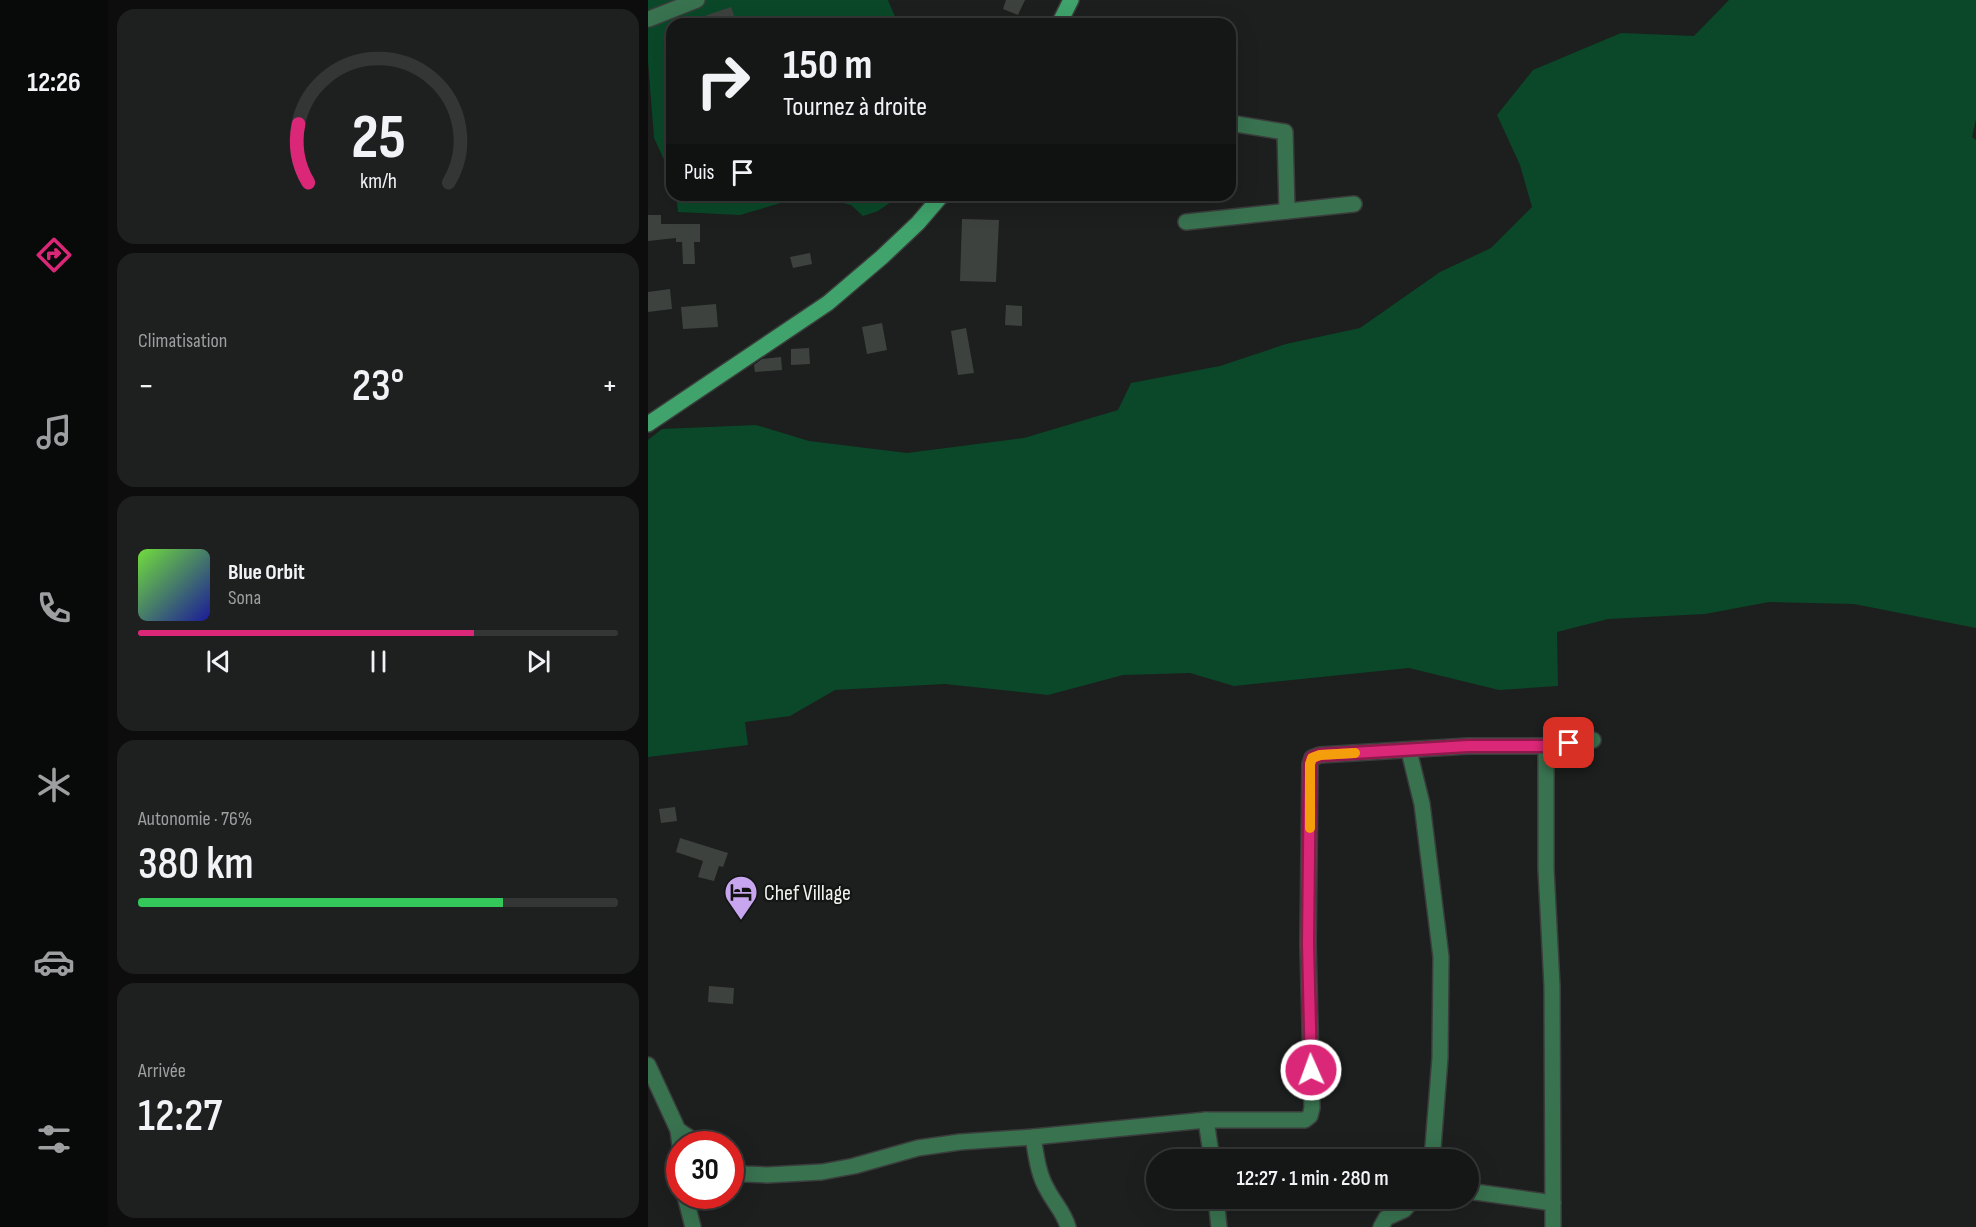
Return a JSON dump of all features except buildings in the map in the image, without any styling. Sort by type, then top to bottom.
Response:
[{"type":"street","points":[[649,19],[697,0]]},
{"type":"street","points":[[1062,18],[1071,0]]},
{"type":"street","points":[[1236,124],[1285,132],[1287,211]]},
{"type":"street","points":[[648,424],[828,303],[882,257],[918,223],[937,201]]},
{"type":"street","points":[[1185,222],[1354,204]]},
{"type":"street","points":[[744,1174],[768,1175],[822,1172],[854,1166],[918,1148],[1148,1124],[1206,1120],[1305,1120],[1310,1116],[1312,1108],[1308,955],[1310,764],[1312,758],[1320,755],[1468,746],[1546,746],[1593,740]]},
{"type":"street","points":[[1546,746],[1546,869],[1552,986],[1554,1227]]},
{"type":"street","points":[[1409,751],[1422,804],[1441,957],[1440,1058],[1433,1149]]},
{"type":"street","points":[[648,1065],[676,1131]]},
{"type":"street","points":[[1206,1120],[1210,1149]]},
{"type":"street","points":[[1033,1137],[1037,1163],[1046,1188],[1063,1212],[1068,1227]]},
{"type":"street","points":[[1479,1193],[1553,1203]]},
{"type":"street","points":[[688,1209],[693,1227]]},
{"type":"street","points":[[1217,1209],[1219,1227]]},
{"type":"street","points":[[1381,1227],[1386,1218],[1405,1209]]},
{"type":"green space","points":[[648,0],[888,0],[896,18],[666,18],[666,164],[654,138],[648,61]]},
{"type":"green space","points":[[1729,0],[1976,0],[1976,119],[1972,137],[1976,140],[1976,628],[1854,604],[1769,602],[1705,614],[1608,619],[1557,632],[1558,686],[1499,690],[1409,668],[1234,686],[1190,673],[1123,675],[1048,695],[945,684],[835,690],[790,716],[745,722],[748,745],[648,757],[648,440],[662,429],[756,425],[809,441],[907,453],[1024,438],[1118,410],[1131,383],[1220,366],[1286,344],[1360,328],[1440,272],[1491,248],[1532,207],[1520,165],[1497,115],[1533,70],[1621,33],[1694,36]]},
{"type":"green space","points":[[677,201],[788,201],[740,215],[678,212]]},
{"type":"green space","points":[[835,201],[892,201],[878,211],[863,216],[851,205]]},
{"type":"slow traffic","points":[[1310,828],[1310,764],[1312,758],[1320,755],[1355,753]]},
{"type":"place","name":"Chef Village","points":[[741,921]]},
{"type":"route","points":[[1311,1070],[1308,944],[1310,764],[1312,758],[1320,755],[1468,746],[1546,746],[1569,743]]}]
